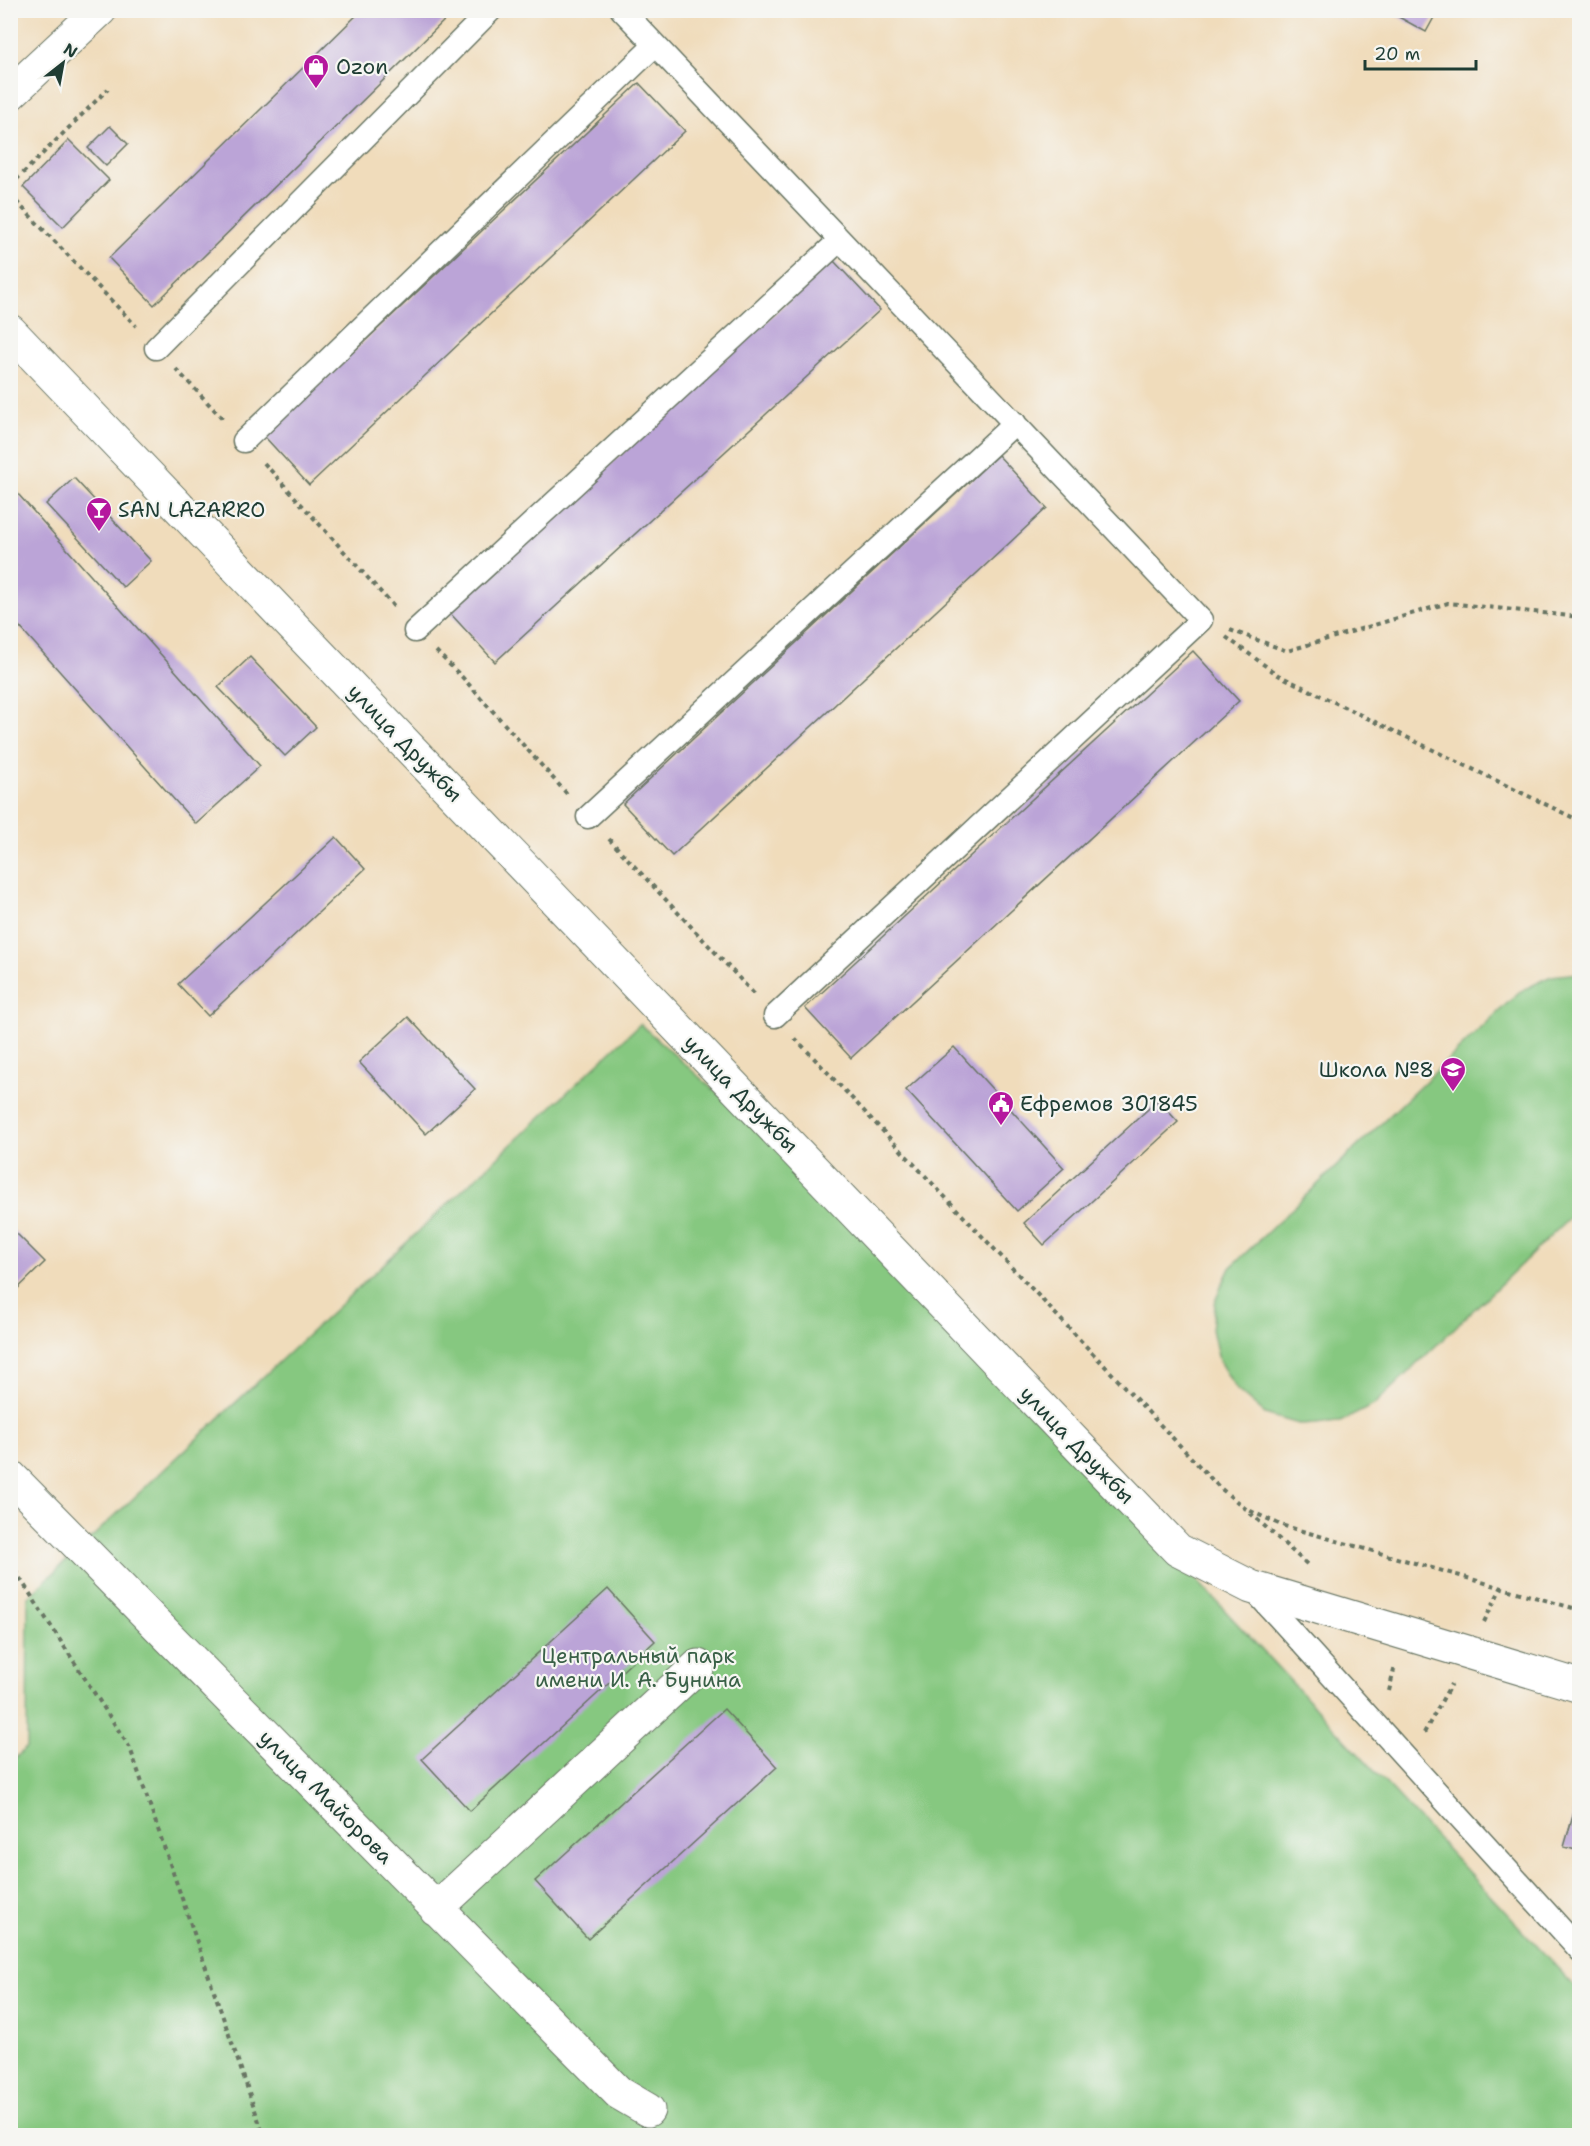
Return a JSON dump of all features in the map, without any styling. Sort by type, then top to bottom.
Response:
[{"type":"street","points":[[10,94],[100,10]]},
{"type":"street","name":"улица Дружбы","points":[[10,331],[1178,1550],[1251,1587],[1580,1686]]},
{"type":"street","name":"улица Майорова","points":[[10,1476],[619,2093],[648,2110]]},
{"type":"street","points":[[436,1909],[698,1666]]},
{"type":"lane","points":[[156,348],[491,10]]},
{"type":"lane","points":[[622,10],[1201,620],[775,1016]]},
{"type":"lane","points":[[244,441],[655,45]]},
{"type":"lane","points":[[416,631],[840,240]]},
{"type":"lane","points":[[588,817],[1015,423]]},
{"type":"lane","points":[[1251,1587],[1580,1950]]},
{"type":"path","points":[[10,186],[108,89]]},
{"type":"path","points":[[10,195],[244,441],[416,631],[463,678],[588,817],[876,1126],[1218,1487],[1246,1509],[1281,1525],[1580,1610]]},
{"type":"path","points":[[1201,620],[1287,651],[1448,603],[1580,616]]},
{"type":"path","points":[[1201,620],[1278,675],[1580,821]]},
{"type":"path","points":[[10,1563],[130,1748],[264,2136]]},
{"type":"green space","points":[[1579,973],[1579,1209],[1374,1405],[1340,1422],[1302,1425],[1265,1414],[1236,1389],[1219,1361],[1212,1329],[1216,1298],[1230,1268],[1519,992],[1551,976]]},
{"type":"green space","name":"Центральный парк имени И. А. Бунина","points":[[640,1024],[871,1230],[1579,1991],[1579,2135],[11,2136],[10,1763],[27,1747],[28,1597]]},
{"type":"building","points":[[362,10],[455,10],[154,305],[109,258]]},
{"type":"building","points":[[1386,10],[1438,10],[1426,32]]},
{"type":"building","points":[[639,83],[685,131],[309,485],[264,436]]},
{"type":"building","points":[[110,126],[128,144],[106,166],[88,148]]},
{"type":"building","points":[[69,140],[109,180],[63,227],[23,187]]},
{"type":"building","points":[[833,260],[880,310],[495,662],[449,612]]},
{"type":"building","points":[[998,455],[1047,508],[672,856],[623,804]]},
{"type":"building","name":"SAN LAZARRO","points":[[74,478],[151,561],[123,587],[46,504]]},
{"type":"building","points":[[10,485],[260,766],[196,824],[10,616]]},
{"type":"building","points":[[1193,651],[1239,701],[851,1058],[805,1008]]},
{"type":"building","points":[[250,657],[316,727],[285,756],[218,687]]},
{"type":"building","points":[[336,837],[365,869],[208,1016],[178,984]]},
{"type":"building","points":[[408,1017],[475,1089],[426,1134],[359,1062]]},
{"type":"building","points":[[954,1047],[1064,1168],[1017,1211],[906,1090]]},
{"type":"building","points":[[1158,1100],[1178,1122],[1044,1245],[1024,1223]]},
{"type":"building","points":[[10,1227],[45,1262],[10,1296]]},
{"type":"building","points":[[608,1589],[655,1641],[470,1811],[422,1759]]},
{"type":"building","points":[[724,1709],[777,1767],[588,1939],[535,1881]]},
{"type":"building","points":[[1580,1796],[1580,1851],[1564,1847]]},
{"type":"place","name":"Ozon","points":[[316,90]]},
{"type":"place","name":"SAN LAZARRO","points":[[99,533]]},
{"type":"place","name":"Школа №8","points":[[1453,1093]]},
{"type":"place","name":"Ефремов 301845","points":[[1001,1127]]}]
